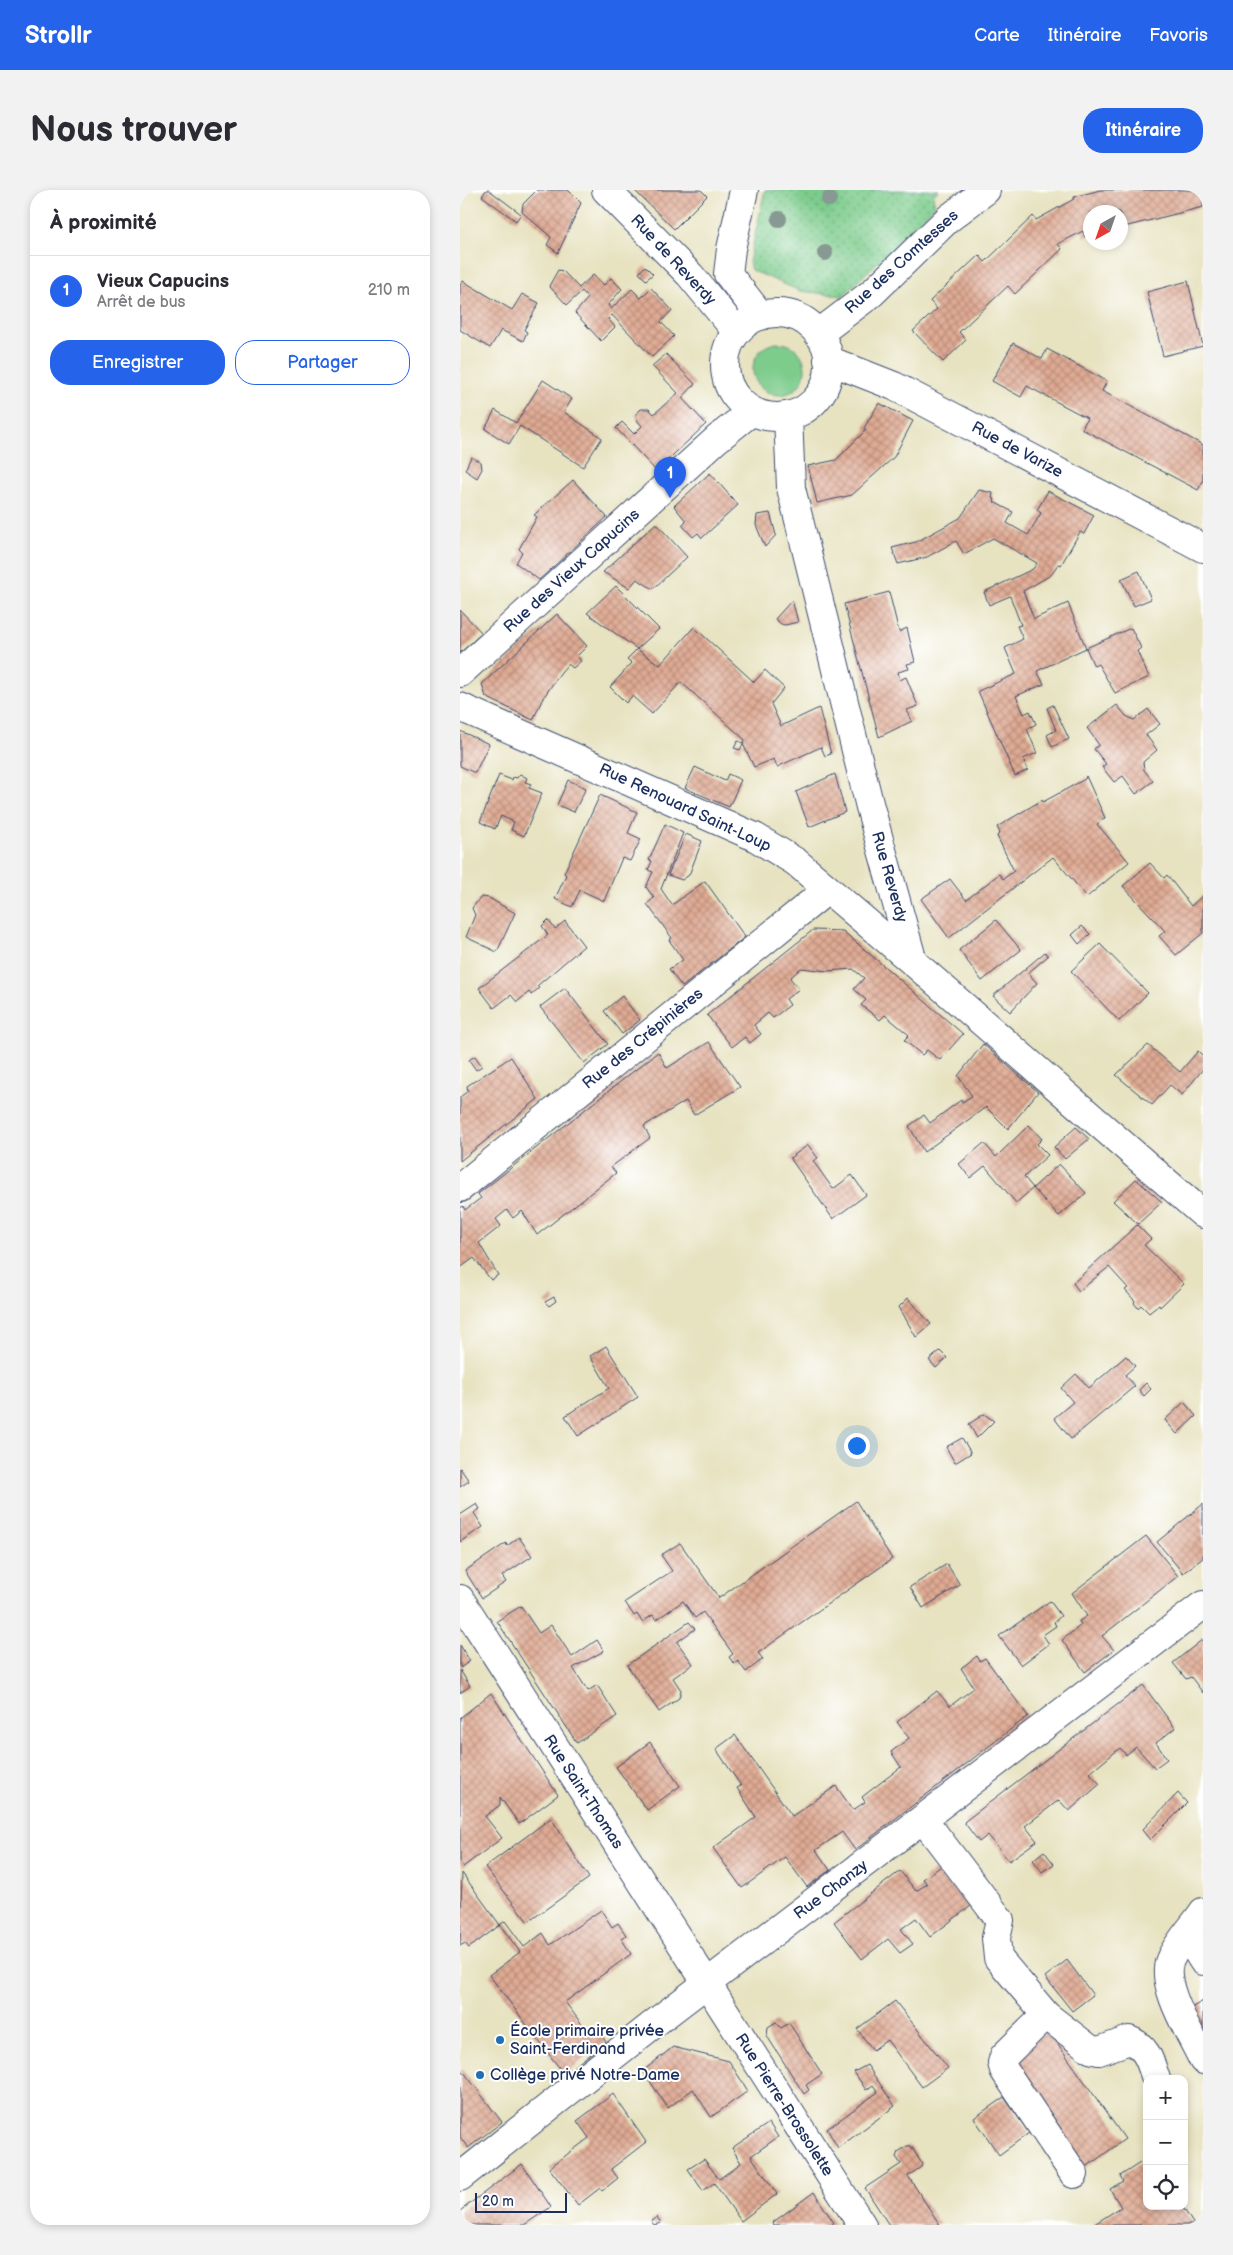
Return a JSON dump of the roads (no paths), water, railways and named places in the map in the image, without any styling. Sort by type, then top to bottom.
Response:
[{"type":"street","name":"Rue de Reverdy","points":[[606,190],[695,281],[737,332]]},
{"type":"street","points":[[744,190],[730,249],[728,274],[761,316]]},
{"type":"street","name":"Rue des Comtesses","points":[[818,334],[872,293],[975,193]]},
{"type":"street","points":[[695,281],[728,274]]},
{"type":"street","points":[[776,314],[792,316],[807,323],[818,334],[825,346],[828,360],[825,385],[819,396],[800,412],[788,416],[770,417],[752,411],[740,402],[731,390],[726,375],[725,360],[729,345],[744,325],[761,316],[776,314]]},
{"type":"street","name":"Rue de Varize","points":[[828,360],[894,386],[1203,548]]},
{"type":"street","name":"Rue des Vieux Capucins","points":[[460,673],[717,439],[752,411]]},
{"type":"street","name":"Rue Reverdy","points":[[788,416],[790,488],[870,806],[913,962]]},
{"type":"street","name":"Rue Renouard Saint-Loup","points":[[460,706],[755,837],[796,862],[913,962]]},
{"type":"street","name":"Rue des Crépinières","points":[[460,1188],[827,890]]},
{"type":"street","points":[[913,962],[1203,1214]]},
{"type":"street","name":"Rue Saint-Thomas","points":[[460,1599],[706,1985]]},
{"type":"street","name":"Rue Chanzy","points":[[460,2176],[706,1985],[1203,1605]]},
{"type":"street","points":[[923,1819],[1000,1920],[996,1938],[998,1958],[1046,2015],[1090,2049],[1099,2051],[1129,2040],[1137,2043],[1146,2051],[1155,2075]]},
{"type":"street","points":[[1203,1912],[1170,1959],[1167,1972],[1169,1988],[1203,2060]]},
{"type":"street","points":[[1187,1935],[1203,1961]]},
{"type":"street","name":"Rue Pierre-Brossolette","points":[[706,1985],[862,2225]]},
{"type":"street","points":[[1046,2015],[1004,2056],[1002,2063],[1004,2070],[1074,2174]]},
{"type":"place","name":"Vieux Capucins","points":[[670,498]]},
{"type":"place","name":"École primaire privée Saint-Ferdinand","points":[[500,2040]]},
{"type":"place","name":"Collège privé Notre-Dame","points":[[480,2075]]}]
